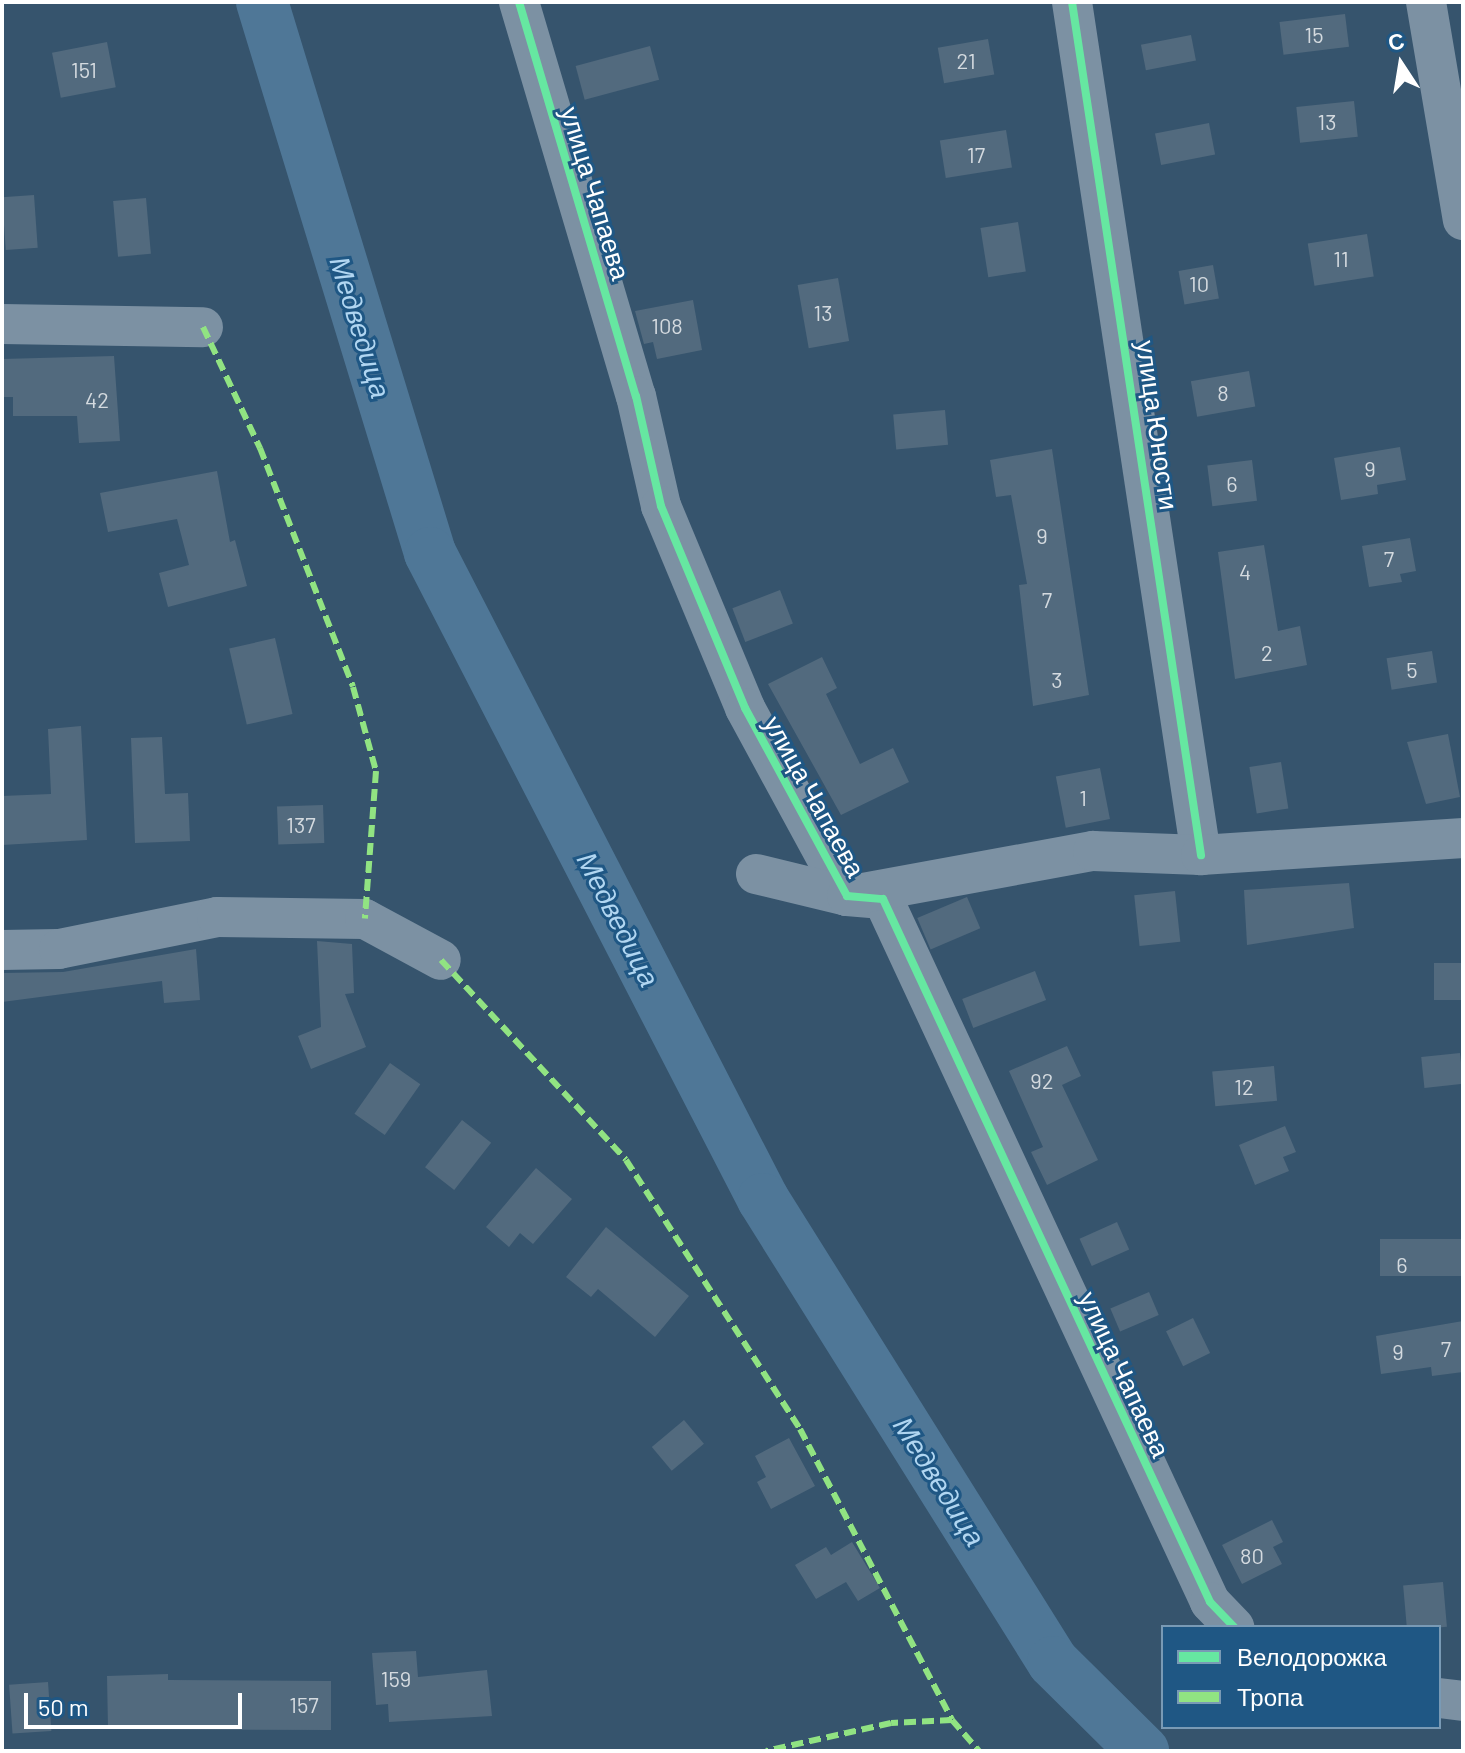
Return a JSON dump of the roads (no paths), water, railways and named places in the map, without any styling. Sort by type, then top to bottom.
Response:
[{"type":"street","name":"улица Чапаева","points":[[519,2],[636,396],[661,506],[745,708],[847,896],[883,899],[1210,1602],[1232,1625]]},
{"type":"street","name":"улица Юности","points":[[1072,2],[1201,855]]},
{"type":"street","points":[[1426,2],[1463,220]]},
{"type":"street","points":[[2,324],[203,327]]},
{"type":"street","points":[[756,874],[847,896],[1093,851],[1201,855],[1463,838]]},
{"type":"street","points":[[2,950],[59,949],[217,917],[365,919],[441,960]]},
{"type":"street","points":[[1441,1698],[1463,1701]]},
{"type":"waterway","name":"Медведица","points":[[262,2],[430,553],[763,1199],[1053,1662],[1143,1751]]}]
